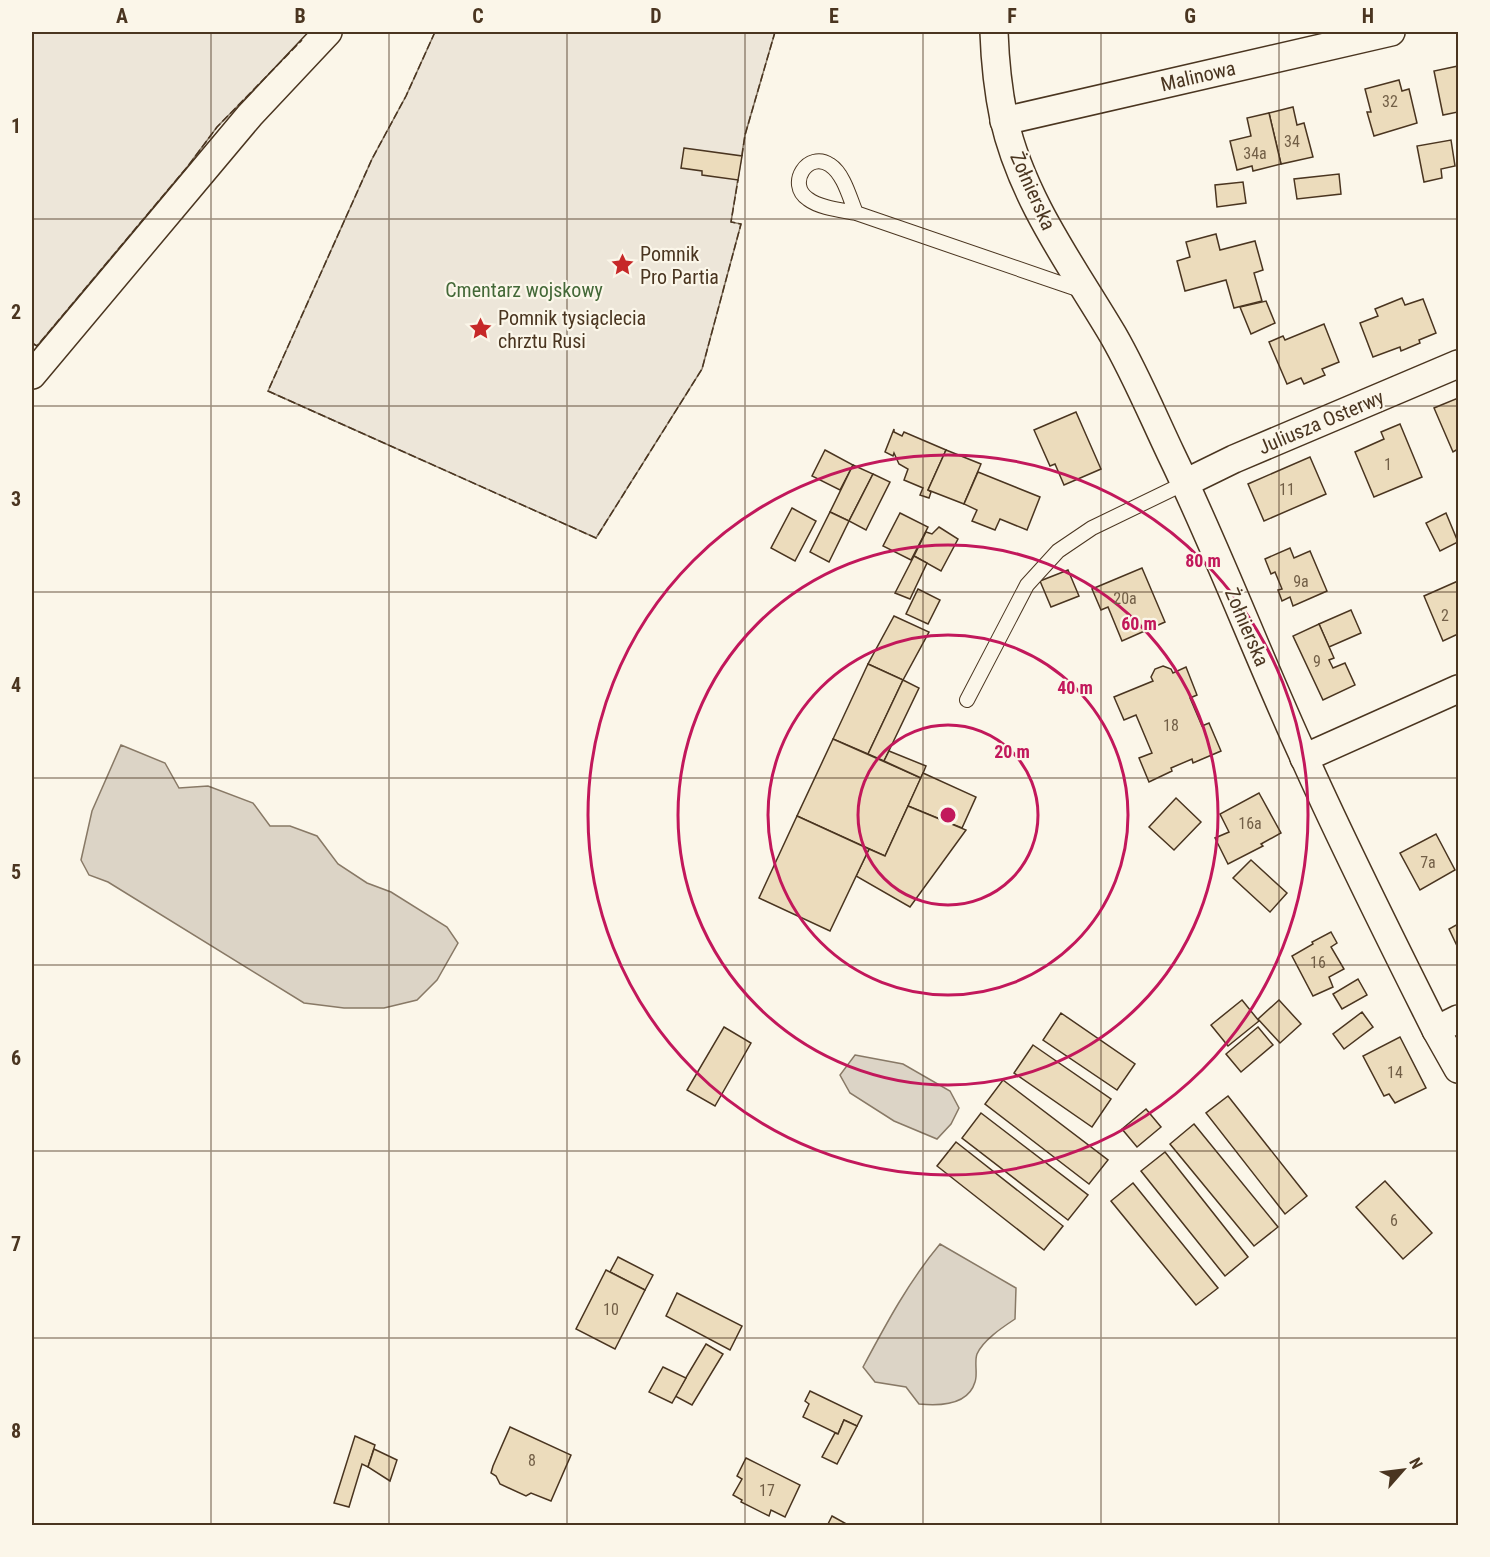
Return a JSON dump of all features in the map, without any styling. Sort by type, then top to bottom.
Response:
[{"type":"street","points":[[33,370],[250,115],[328,32]]},
{"type":"street","name":"Żołnierska","points":[[994,32],[1004,121],[1027,185],[1061,252],[1113,336],[1185,483],[1304,758],[1447,1024],[1458,1069]]},
{"type":"street","name":"Malinowa","points":[[1004,121],[1391,32]]},
{"type":"street","name":"Juliusza Osterwy","points":[[1185,483],[1234,459],[1458,364]]},
{"type":"street","points":[[1304,758],[1458,689]]},
{"type":"lane","points":[[856,213],[836,170],[818,161],[809,164],[801,171],[798,182],[800,192],[808,200],[819,205],[856,213],[1085,292]]},
{"type":"lane","points":[[967,700],[1028,585],[1058,551],[1092,528],[1185,483]]},
{"type":"green space","points":[[32,32],[311,32],[217,127],[188,166],[37,346],[32,343]]},
{"type":"green space","name":"Cmentarz wojskowy","points":[[435,32],[775,32],[745,135],[731,222],[741,224],[702,369],[596,538],[268,391],[372,159],[406,96]]},
{"type":"shaded area","points":[[121,745],[165,763],[179,788],[208,786],[253,803],[270,826],[290,826],[317,836],[338,864],[367,883],[391,892],[447,927],[458,943],[437,980],[417,1000],[384,1008],[344,1008],[304,1003],[108,882],[89,875],[81,860],[92,811]]},
{"type":"shaded area","points":[[855,1055],[903,1064],[950,1091],[959,1108],[951,1124],[937,1139],[894,1121],[850,1093],[840,1075]]},
{"type":"shaded area","points":[[940,1244],[1016,1288],[1015,1319],[994,1334],[980,1349],[976,1357],[975,1382],[966,1396],[952,1403],[919,1404],[906,1387],[875,1382],[863,1367],[908,1288]]},
{"type":"building","points":[[1458,66],[1458,112],[1443,115],[1434,71]]},
{"type":"building","points":[[1399,80],[1402,91],[1409,89],[1417,123],[1374,136],[1367,112],[1371,112],[1365,89]]},
{"type":"building","points":[[1293,107],[1297,125],[1304,123],[1313,157],[1281,164],[1269,113]]},
{"type":"building","points":[[1269,113],[1281,164],[1253,171],[1252,166],[1237,170],[1230,141],[1251,136],[1247,118]]},
{"type":"building","points":[[1451,140],[1455,166],[1441,169],[1442,178],[1424,182],[1417,146]]},
{"type":"building","points":[[684,148],[742,156],[738,180],[702,175],[702,171],[681,168]]},
{"type":"building","points":[[1339,174],[1341,194],[1297,199],[1294,179]]},
{"type":"building","points":[[1243,182],[1246,203],[1217,207],[1215,185]]},
{"type":"building","points":[[1216,234],[1220,250],[1255,241],[1263,270],[1254,273],[1262,301],[1234,308],[1226,280],[1185,291],[1177,261],[1190,257],[1186,242]]},
{"type":"building","points":[[1402,298],[1405,305],[1423,299],[1436,333],[1401,351],[1400,347],[1373,357],[1360,323],[1378,316],[1375,309]]},
{"type":"building","points":[[1266,301],[1275,323],[1251,334],[1240,307]]},
{"type":"building","points":[[1324,324],[1339,362],[1322,369],[1325,375],[1304,384],[1301,378],[1287,384],[1269,342],[1283,336],[1285,340]]},
{"type":"building","points":[[1458,398],[1458,449],[1453,452],[1434,408]]},
{"type":"building","points":[[1076,412],[1101,469],[1064,485],[1055,464],[1050,466],[1034,430]]},
{"type":"building","points":[[1400,424],[1422,477],[1374,497],[1355,452],[1384,439],[1381,432]]},
{"type":"building","points":[[894,429],[894,432],[902,436],[904,432],[946,450],[928,490],[931,492],[929,498],[920,495],[923,488],[904,480],[908,469],[899,464],[894,453],[893,456],[885,452]]},
{"type":"building","points":[[825,450],[853,465],[840,490],[812,476]]},
{"type":"building","points":[[946,450],[981,464],[964,504],[928,490]]},
{"type":"building","points":[[1310,457],[1326,494],[1264,521],[1248,484]]},
{"type":"building","points":[[853,465],[873,474],[849,521],[830,512]]},
{"type":"building","points":[[978,472],[1040,497],[1027,530],[1000,519],[995,530],[972,521],[977,510],[964,504]]},
{"type":"building","points":[[873,474],[890,482],[866,530],[849,521]]},
{"type":"building","points":[[792,508],[816,521],[795,561],[771,548]]},
{"type":"building","points":[[830,512],[849,521],[829,562],[810,552]]},
{"type":"building","points":[[900,513],[928,527],[911,560],[883,546]]},
{"type":"building","points":[[1446,513],[1458,542],[1440,551],[1426,523]]},
{"type":"building","points":[[939,527],[958,539],[941,571],[914,556],[926,532],[932,534]]},
{"type":"building","points":[[1290,548],[1294,558],[1310,551],[1327,591],[1293,606],[1290,597],[1282,601],[1278,590],[1282,589],[1275,572],[1271,574],[1265,559]]},
{"type":"building","points":[[914,556],[927,563],[910,599],[895,593]]},
{"type":"building","points":[[1142,568],[1165,622],[1122,641],[1108,607],[1101,610],[1092,589]]},
{"type":"building","points":[[1068,570],[1079,596],[1051,607],[1040,581]]},
{"type":"building","points":[[1458,581],[1458,634],[1443,641],[1424,596]]},
{"type":"building","points":[[918,589],[940,600],[928,624],[906,614]]},
{"type":"building","points":[[1351,610],[1361,633],[1329,647],[1319,624]]},
{"type":"building","points":[[894,616],[929,632],[903,680],[868,664]]},
{"type":"building","points":[[1319,624],[1334,658],[1329,660],[1333,668],[1345,663],[1355,685],[1323,700],[1293,636]]},
{"type":"building","points":[[868,664],[903,680],[868,754],[833,739]]},
{"type":"building","points":[[1163,666],[1171,669],[1173,673],[1186,667],[1197,695],[1190,698],[1202,726],[1209,723],[1221,751],[1193,763],[1192,759],[1171,768],[1172,771],[1149,782],[1139,758],[1152,753],[1136,715],[1124,720],[1114,697],[1153,681],[1151,677],[1155,669]]},
{"type":"building","points":[[903,680],[919,688],[884,761],[868,754]]},
{"type":"building","points":[[833,739],[921,778],[885,856],[797,816]]},
{"type":"building","points":[[889,751],[926,766],[921,778],[884,761]]},
{"type":"building","points":[[923,773],[976,797],[962,828],[908,806]]},
{"type":"building","points":[[1259,793],[1281,833],[1261,844],[1263,846],[1228,864],[1215,838],[1229,832],[1220,814]]},
{"type":"building","points":[[1176,798],[1201,822],[1174,850],[1149,827]]},
{"type":"building","points":[[908,806],[966,830],[910,907],[856,876],[869,849],[885,856]]},
{"type":"building","points":[[797,816],[869,849],[830,931],[759,898]]},
{"type":"building","points":[[1436,834],[1455,870],[1420,890],[1400,853]]},
{"type":"building","points":[[1251,860],[1287,893],[1270,912],[1233,878]]},
{"type":"building","points":[[1458,924],[1458,948],[1449,929]]},
{"type":"building","points":[[1331,932],[1337,943],[1331,947],[1344,969],[1329,977],[1333,987],[1313,996],[1292,956]]},
{"type":"building","points":[[1358,979],[1367,995],[1342,1009],[1333,994]]},
{"type":"building","points":[[1242,1000],[1259,1021],[1228,1046],[1211,1025]]},
{"type":"building","points":[[1279,1000],[1301,1024],[1280,1043],[1258,1019]]},
{"type":"building","points":[[1362,1012],[1373,1027],[1344,1049],[1333,1034]]},
{"type":"building","points":[[1061,1013],[1135,1064],[1117,1090],[1043,1040]]},
{"type":"building","points":[[724,1027],[751,1043],[715,1106],[687,1090]]},
{"type":"building","points":[[1258,1027],[1273,1045],[1241,1072],[1226,1054]]},
{"type":"building","points":[[1400,1037],[1426,1088],[1395,1103],[1389,1094],[1384,1096],[1363,1056]]},
{"type":"building","points":[[1033,1045],[1111,1099],[1092,1127],[1014,1073]]},
{"type":"building","points":[[1003,1080],[1108,1160],[1089,1184],[985,1104]]},
{"type":"building","points":[[1228,1096],[1307,1196],[1285,1214],[1206,1113]]},
{"type":"building","points":[[1146,1109],[1161,1127],[1137,1147],[1122,1129]]},
{"type":"building","points":[[981,1113],[1088,1195],[1068,1220],[962,1138]]},
{"type":"building","points":[[1194,1124],[1278,1227],[1254,1246],[1170,1144]]},
{"type":"building","points":[[956,1142],[1063,1226],[1044,1250],[937,1166]]},
{"type":"building","points":[[1165,1152],[1248,1257],[1225,1276],[1141,1171]]},
{"type":"building","points":[[1385,1181],[1432,1233],[1403,1259],[1356,1207]]},
{"type":"building","points":[[1133,1183],[1218,1288],[1196,1305],[1111,1201]]},
{"type":"building","points":[[618,1257],[653,1275],[645,1290],[610,1272]]},
{"type":"building","points":[[606,1270],[645,1290],[615,1349],[576,1329]]},
{"type":"building","points":[[677,1293],[742,1326],[730,1350],[666,1316]]},
{"type":"building","points":[[706,1344],[723,1354],[692,1405],[675,1396]]},
{"type":"building","points":[[663,1367],[686,1378],[672,1403],[649,1392]]},
{"type":"building","points":[[810,1391],[862,1416],[857,1426],[844,1420],[838,1434],[803,1417],[809,1404],[805,1401]]},
{"type":"building","points":[[844,1420],[857,1426],[837,1464],[822,1457],[835,1433],[838,1434]]},
{"type":"building","points":[[510,1427],[571,1455],[551,1501],[531,1493],[526,1496],[500,1484],[496,1476],[491,1473]]},
{"type":"building","points":[[355,1436],[375,1445],[368,1467],[362,1464],[349,1507],[334,1503]]},
{"type":"building","points":[[374,1449],[397,1460],[390,1481],[368,1467]]},
{"type":"building","points":[[746,1458],[800,1485],[785,1517],[771,1510],[769,1516],[741,1502],[742,1500],[733,1495],[742,1479],[737,1476]]},
{"type":"building","points":[[832,1516],[850,1526],[827,1526]]},
{"type":"fence","points":[[435,32],[406,96],[372,159],[268,391],[596,538],[702,369],[741,224],[731,222],[738,180]]},
{"type":"fence","points":[[742,156],[745,135],[775,32]]},
{"type":"fence","points":[[32,343],[37,346],[188,166],[217,127],[302,40]]},
{"type":"place","name":"Pomnik Pro Partia","points":[[622,265]]},
{"type":"place","name":"Pomnik tysiąclecia chrztu Rusi","points":[[480,329]]}]
